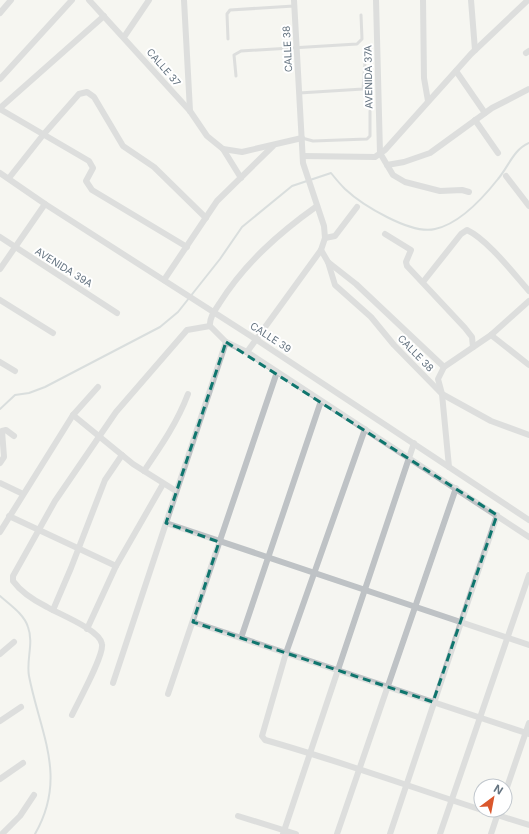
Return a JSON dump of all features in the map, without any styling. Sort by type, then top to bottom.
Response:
[{"type":"street","points":[[0,13],[11,0]]},
{"type":"street","points":[[0,79],[72,0]]},
{"type":"street","name":"CALLE 37","points":[[89,0],[190,111],[207,136],[223,149]]},
{"type":"street","points":[[124,37],[149,0]]},
{"type":"street","points":[[184,0],[190,111]]},
{"type":"street","name":"AVENIDA 37A","points":[[376,0],[380,153]]},
{"type":"street","points":[[423,0],[424,78],[428,101]]},
{"type":"street","points":[[471,0],[475,50]]},
{"type":"street","points":[[303,156],[375,157],[475,50],[524,2]]},
{"type":"street","name":"CALLE 38","points":[[294,3],[303,156],[324,226],[325,238]]},
{"type":"street","points":[[104,16],[0,109],[90,161],[93,168],[86,182],[92,190],[187,247]]},
{"type":"street","points":[[456,71],[485,113]]},
{"type":"street","points":[[387,165],[404,162],[430,153],[485,113],[529,89]]},
{"type":"street","points":[[9,178],[43,135],[79,94],[83,92],[90,93],[123,146],[154,167],[206,218]]},
{"type":"street","points":[[475,120],[498,153]]},
{"type":"street","points":[[223,149],[242,152],[273,146],[302,138]]},
{"type":"street","points":[[164,280],[216,201],[273,146]]},
{"type":"street","points":[[223,149],[241,178]]},
{"type":"street","points":[[380,153],[393,175],[405,182],[440,191],[469,192]]},
{"type":"street","name":"CALLE 39","points":[[0,172],[45,204],[257,340],[529,520]]},
{"type":"street","points":[[506,176],[529,206]]},
{"type":"street","points":[[0,270],[45,204]]},
{"type":"street","points":[[210,326],[214,312],[247,266],[266,246],[317,206]]},
{"type":"street","points":[[247,352],[321,250],[325,238],[335,236],[356,206]]},
{"type":"street","points":[[423,282],[461,234],[467,230],[474,233],[529,291]]},
{"type":"street","points":[[385,234],[411,250],[406,262],[407,266],[465,328],[472,337],[473,347]]},
{"type":"street","name":"AVENIDA 39A","points":[[0,238],[117,313]]},
{"type":"street","name":"CALLE 38","points":[[321,250],[328,262],[335,285],[371,317],[394,345],[442,394],[491,422],[529,435]]},
{"type":"street","points":[[328,262],[356,284],[444,367]]},
{"type":"street","points":[[0,300],[53,332]]},
{"type":"street","points":[[449,467],[442,394],[438,379],[444,367],[491,336],[529,301]]},
{"type":"street","points":[[210,326],[226,342],[247,352],[529,537]]},
{"type":"street","points":[[72,715],[100,656],[102,644],[98,637],[87,629],[30,596],[13,581],[15,571],[40,530],[55,501],[98,436],[116,412],[187,330],[210,326]]},
{"type":"street","points":[[491,336],[529,365]]},
{"type":"street","points":[[113,683],[226,342]]},
{"type":"street","points":[[0,362],[15,371]]},
{"type":"street","points":[[168,694],[277,372]]},
{"type":"street","points":[[0,532],[73,415],[98,387]]},
{"type":"street","points":[[144,471],[167,438],[181,412],[188,394]]},
{"type":"street","points":[[241,638],[321,401]]},
{"type":"street","points":[[73,415],[122,455],[176,492]]},
{"type":"street","points":[[365,429],[286,653],[262,736],[265,740],[361,768],[406,786],[473,806]]},
{"type":"street","points":[[0,463],[4,457],[2,431],[6,430],[14,436]]},
{"type":"street","points":[[283,832],[414,443]]},
{"type":"street","points":[[53,610],[105,480],[122,455]]},
{"type":"street","points":[[0,483],[23,494]]},
{"type":"street","points":[[87,629],[116,566],[163,484]]},
{"type":"street","points":[[337,834],[361,768],[456,488]]},
{"type":"street","points":[[390,834],[496,515]]},
{"type":"street","points":[[9,516],[116,566]]},
{"type":"street","points":[[166,523],[529,645]]},
{"type":"street","points":[[440,834],[529,575]]},
{"type":"street","points":[[193,622],[527,733]]},
{"type":"street","points":[[0,654],[14,642]]},
{"type":"street","points":[[0,721],[21,707]]},
{"type":"street","points":[[510,778],[527,733],[529,723]]},
{"type":"street","points":[[0,779],[23,763]]},
{"type":"street","points":[[2,834],[20,816],[34,795]]},
{"type":"street","points":[[238,816],[283,832],[296,834]]},
{"type":"street","points":[[491,834],[496,818]]},
{"type":"street","points":[[510,818],[529,826]]},
{"type":"lane","points":[[228,39],[227,14],[230,10],[294,3]]},
{"type":"lane","points":[[236,76],[234,55],[237,52],[357,44],[362,39],[361,15]]},
{"type":"lane","points":[[299,94],[360,90],[365,86],[365,63]]},
{"type":"lane","points":[[302,138],[313,141],[367,139],[370,136],[370,111]]},
{"type":"highlighted area","points":[[226,342],[497,515],[433,702],[193,622],[219,542],[166,523]]},
{"type":"waterway","points":[[0,409],[15,395],[29,393],[45,387],[160,327],[178,312],[220,259],[242,227],[292,186],[331,173],[353,196],[387,217],[413,228],[425,230],[435,229],[453,222],[478,202],[502,174],[515,154],[529,143]]},
{"type":"waterway","points":[[0,596],[20,614],[26,622],[30,633],[28,670],[44,736],[51,774],[50,793],[45,813],[35,834]]}]
